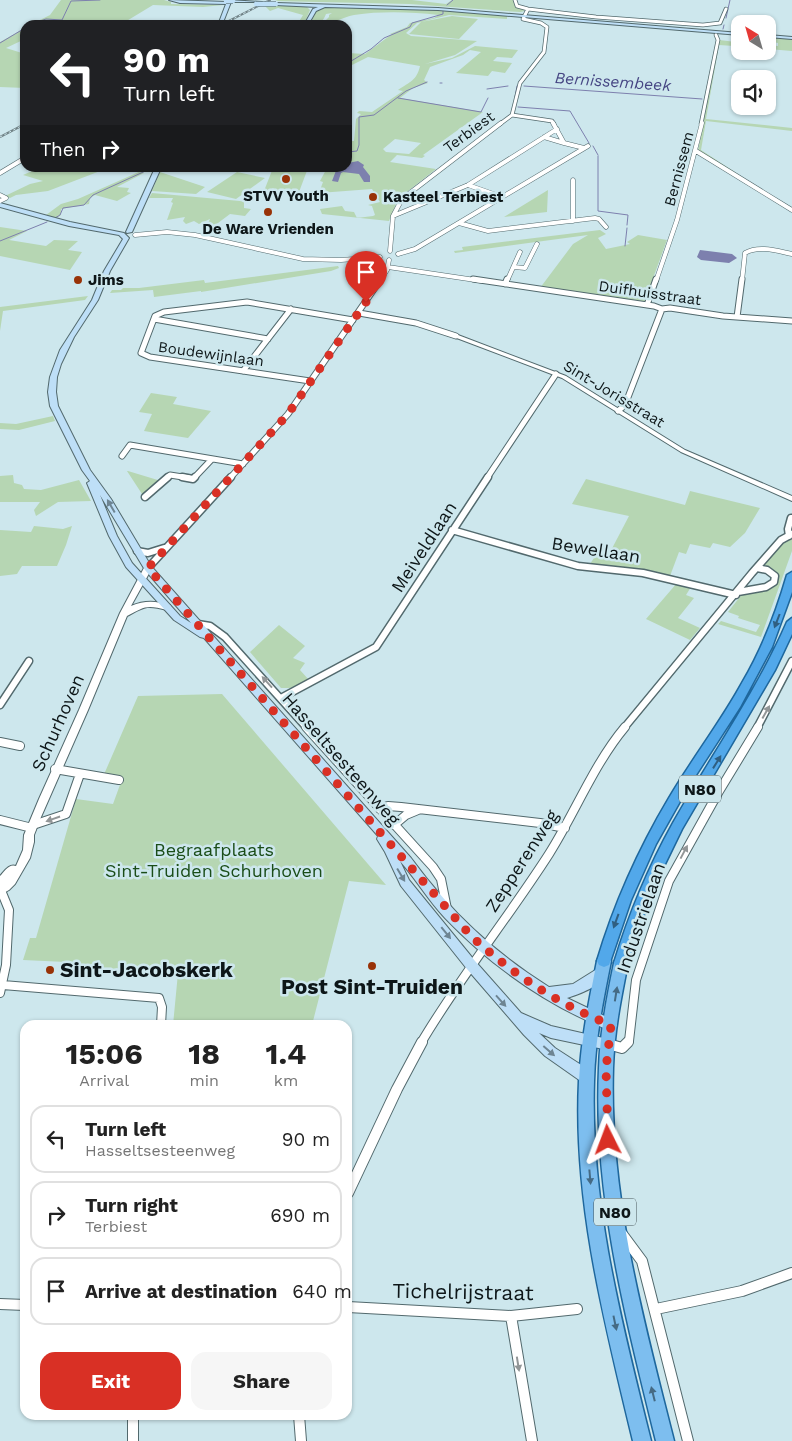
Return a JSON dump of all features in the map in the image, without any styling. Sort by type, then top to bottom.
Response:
[{"type":"highway","name":"N80","points":[[602,967],[611,935],[636,871],[674,801],[754,672],[772,634],[792,575]]},
{"type":"highway","name":"N80","points":[[621,963],[632,926],[652,876],[688,808],[755,698],[776,659],[792,622]]},
{"type":"main road","points":[[171,0],[445,7],[731,32]]},
{"type":"main road","points":[[177,0],[199,2]]},
{"type":"main road","points":[[222,20],[229,2]]},
{"type":"main road","points":[[277,3],[526,13]]},
{"type":"main road","points":[[298,4],[311,6],[314,10]]},
{"type":"main road","points":[[310,20],[314,10],[318,7],[331,5]]},
{"type":"main road","points":[[776,36],[792,37]]},
{"type":"main road","name":"Hasseltsesteenweg","points":[[156,172],[128,235],[102,283],[99,293],[86,311],[57,366],[51,388],[54,406],[86,470],[121,552],[176,618],[205,637],[386,844],[405,883],[471,965],[517,1018],[550,1052],[587,1077]]},
{"type":"main road","points":[[0,205],[69,224],[128,235]]},
{"type":"main road","name":"Hasseltsesteenweg","points":[[86,470],[107,499],[148,568],[407,861],[447,909],[506,967],[544,993],[611,1025]]},
{"type":"main road","name":"N80","points":[[621,963],[608,1044],[606,1126],[617,1228],[630,1298],[665,1441]]},
{"type":"main road","points":[[544,993],[573,992],[586,985],[602,967]]},
{"type":"main road","name":"N80","points":[[602,967],[591,1017],[587,1077],[587,1137],[596,1228],[620,1350],[642,1441]]},
{"type":"main road","name":"Hasseltsesteenweg","points":[[517,1018],[541,1029],[608,1044]]},
{"type":"street","name":"Terbiest","points":[[515,0],[517,6],[526,13],[590,16],[703,26],[720,23],[726,9]]},
{"type":"street","name":"Terbiest","points":[[390,251],[393,216],[402,199],[512,114],[520,83],[546,47],[547,27],[541,23],[524,19],[526,13]]},
{"type":"street","name":"Bernissem","points":[[647,305],[677,220],[696,151],[718,40],[716,35]]},
{"type":"street","points":[[512,114],[548,120],[554,123],[564,143]]},
{"type":"street","points":[[393,216],[468,186],[557,129]]},
{"type":"street","points":[[380,257],[382,253],[390,251],[398,254],[415,249],[586,147],[544,137]]},
{"type":"street","points":[[696,151],[792,210]]},
{"type":"street","points":[[0,173],[20,161]]},
{"type":"street","points":[[573,180],[573,221]]},
{"type":"street","points":[[468,186],[502,197]]},
{"type":"street","points":[[0,195],[6,198],[0,201]]},
{"type":"street","points":[[396,208],[411,210]]},
{"type":"street","points":[[459,223],[488,231],[596,218],[606,227]]},
{"type":"street","points":[[128,235],[167,232],[195,234],[303,259],[341,260],[380,257],[390,260],[397,258],[398,254]]},
{"type":"street","points":[[514,267],[526,268],[537,244]]},
{"type":"street","points":[[737,317],[745,253],[747,250],[754,249],[792,254]]},
{"type":"street","points":[[505,284],[520,252]]},
{"type":"street","points":[[148,568],[288,414],[359,313],[388,267],[390,260]]},
{"type":"street","name":"Duifhuisstraat","points":[[388,267],[647,305],[662,309],[670,308],[737,317],[792,321]]},
{"type":"street","name":"Boudewijnlaan","points":[[310,381],[142,355],[140,353],[155,316],[164,312],[240,302],[257,303],[353,320]]},
{"type":"street","points":[[243,371],[291,309]]},
{"type":"street","points":[[618,411],[625,405],[662,309]]},
{"type":"street","name":"Sint-Jorisstraat","points":[[359,313],[416,323],[556,374],[667,443],[694,457],[790,497]]},
{"type":"street","points":[[154,319],[268,339]]},
{"type":"street","name":"Meiveldlaan","points":[[281,698],[376,647],[556,374]]},
{"type":"street","points":[[122,456],[130,445],[243,464]]},
{"type":"street","points":[[145,497],[170,475],[193,479],[212,459]]},
{"type":"street","name":"Zepperenweg","points":[[352,1185],[414,1056],[471,965],[548,856],[621,732],[756,568],[781,540],[791,535],[788,529],[791,518]]},
{"type":"street","name":"Bewellaan","points":[[452,530],[578,566],[643,573],[737,593]]},
{"type":"street","points":[[137,551],[153,552],[161,550],[170,543]]},
{"type":"street","name":"Schurhoven","points":[[1,989],[7,952],[9,910],[0,888],[12,881],[22,865],[30,841],[31,829],[55,769],[82,714],[141,578],[148,568]]},
{"type":"street","points":[[737,593],[766,587],[774,582],[775,576],[772,573],[765,569],[756,568]]},
{"type":"street","points":[[124,615],[135,606],[143,604],[154,603],[167,607]]},
{"type":"street","points":[[198,624],[208,625],[217,630],[433,867],[441,879],[447,909]]},
{"type":"street","points":[[0,705],[28,661]]},
{"type":"street","name":"Industrielaan","points":[[608,1044],[622,1048],[629,1041],[636,980],[669,881],[762,719],[792,661]]},
{"type":"street","points":[[0,742],[20,746]]},
{"type":"street","points":[[55,769],[119,780]]},
{"type":"street","points":[[0,820],[31,829],[66,814],[80,774]]},
{"type":"street","points":[[380,809],[388,806],[540,823],[564,828]]},
{"type":"street","points":[[394,825],[406,815],[418,810]]},
{"type":"street","points":[[1,989],[159,998],[162,1007],[161,1020]]},
{"type":"street","points":[[617,1228],[642,1261],[656,1309],[688,1441]]},
{"type":"street","points":[[656,1309],[734,1294],[792,1273]]},
{"type":"street","points":[[0,1304],[20,1306]]},
{"type":"street","name":"Tichelrijstraat","points":[[352,1307],[511,1316],[577,1309]]},
{"type":"street","points":[[511,1316],[532,1441]]},
{"type":"street","points":[[133,1420],[133,1441]]},
{"type":"street","points":[[299,1420],[301,1441]]},
{"type":"green space","points":[[61,0],[164,0],[171,2],[171,4],[223,5],[203,7],[153,5],[128,20],[40,20],[50,15]]},
{"type":"green space","points":[[412,0],[446,4],[452,0],[514,0],[515,5],[525,11],[409,4],[275,1]]},
{"type":"green space","points":[[265,6],[306,6],[310,10],[306,20],[300,20],[303,15],[278,8],[270,11]]},
{"type":"green space","points":[[322,7],[441,10],[512,16],[507,16],[507,19],[449,15],[417,23],[406,33],[411,36],[477,41],[455,55],[425,64],[452,58],[475,46],[518,50],[512,58],[497,57],[493,61],[512,63],[505,73],[492,71],[488,76],[456,73],[481,52],[470,50],[463,55],[430,67],[424,80],[428,83],[413,88],[400,98],[483,112],[423,155],[425,156],[422,158],[397,155],[390,162],[436,169],[398,199],[389,221],[358,218],[375,215],[372,206],[368,205],[380,202],[372,189],[319,193],[323,182],[320,181],[325,172],[352,172],[352,141],[354,141],[356,119],[361,114],[357,113],[359,111],[372,112],[403,91],[398,90],[415,78],[419,71],[420,66],[368,57],[352,65],[352,53],[365,54],[392,34],[390,34],[407,27],[410,23],[434,18],[439,15],[396,12],[350,16],[340,20],[326,20],[332,13],[326,14],[323,20],[312,20],[317,9]],"holes":[[[395,139],[421,143],[409,154],[386,152],[383,149]]]},
{"type":"green space","points":[[452,16],[478,19],[459,39],[409,34],[421,22]]},
{"type":"green space","points":[[20,31],[20,41],[6,48],[20,52],[20,88],[0,87],[0,42]]},
{"type":"green space","points":[[776,38],[792,39],[792,51],[776,50],[778,43],[776,43]]},
{"type":"green space","points":[[719,40],[731,41],[731,46],[719,45],[706,119],[792,128],[792,131],[706,121],[701,150],[784,204],[698,150]]},
{"type":"green space","points":[[30,172],[98,172],[48,191],[16,195],[10,198],[5,196],[30,184],[43,181],[23,175]]},
{"type":"green space","points":[[139,172],[144,173],[117,187],[129,188],[127,192],[131,193],[117,201],[95,195],[90,198],[89,204],[61,209],[61,215],[57,218],[46,215],[61,204],[78,199]]},
{"type":"green space","points":[[160,172],[205,187],[196,194],[152,191]]},
{"type":"green space","points":[[237,172],[265,178],[236,199],[207,192]]},
{"type":"green space","name":"STVV Youth","points":[[271,172],[306,172],[299,192],[264,191]]},
{"type":"green space","points":[[548,190],[547,212],[504,217]]},
{"type":"green space","points":[[152,193],[240,201],[244,202],[244,208],[251,209],[245,216],[230,214],[214,226],[207,225],[210,219],[199,224],[194,221],[186,224],[183,221],[185,217],[167,220],[173,198],[149,198]]},
{"type":"green space","points":[[342,206],[345,211],[354,212],[357,218],[322,214],[320,209]]},
{"type":"green space","points":[[0,227],[27,231],[9,240],[46,246],[54,240],[78,241],[68,250],[82,252],[70,270],[0,256]]},
{"type":"green space","points":[[600,230],[606,234],[598,238],[606,249],[630,244],[627,242],[638,235],[667,240],[644,303],[540,288],[573,244],[588,235],[455,253],[454,251],[463,250],[462,247]]},
{"type":"green space","points":[[338,266],[339,268],[331,271],[201,292],[154,297],[153,290],[110,293],[112,290],[121,290],[123,288],[139,288],[204,280],[205,283]]},
{"type":"green space","points":[[88,296],[85,300],[3,311],[0,331],[0,307]]},
{"type":"green space","points":[[151,393],[177,397],[173,404],[211,411],[188,438],[144,431],[152,414],[139,412]]},
{"type":"green space","points":[[53,416],[55,421],[19,430],[0,429],[0,423],[16,424]]},
{"type":"green space","points":[[127,471],[161,481],[146,494],[142,494]]},
{"type":"green space","points":[[13,475],[14,483],[22,485],[24,489],[41,490],[79,480],[91,501],[58,502],[36,516],[34,510],[40,502],[0,502],[0,476]]},
{"type":"green space","points":[[586,479],[685,505],[690,491],[760,508],[745,533],[730,547],[713,543],[710,548],[690,544],[686,554],[679,552],[670,576],[649,571],[590,564],[596,555],[607,558],[629,516],[572,504]]},
{"type":"green space","points":[[34,526],[63,529],[72,526],[57,566],[22,566],[17,574],[0,576],[0,530],[31,532]]},
{"type":"green space","points":[[792,537],[792,551],[761,637],[718,624],[721,621],[756,632],[760,625],[738,618],[739,616],[728,612],[743,593],[777,579],[762,566],[785,540]]},
{"type":"green space","points":[[677,583],[691,587],[686,595],[694,598],[678,618],[700,628],[690,640],[646,619]]},
{"type":"green space","points":[[279,625],[305,646],[293,658],[305,663],[300,670],[309,680],[290,688],[281,688],[250,652]]},
{"type":"green space","name":"Begraafplaats Sint-Truiden Schurhoven","points":[[222,694],[386,885],[349,881],[313,1020],[173,1020],[178,973],[82,967],[66,962],[23,960],[30,938],[36,938],[76,799],[113,804],[121,782],[102,779],[138,696]]},
{"type":"water","points":[[358,161],[364,165],[363,167],[370,176],[370,182],[364,182],[359,174],[343,172],[352,172],[352,162]]},
{"type":"water","points":[[335,172],[343,172],[338,182],[332,181]]},
{"type":"water","points":[[700,250],[732,254],[737,258],[729,263],[701,260],[697,257]]},
{"type":"waterway","points":[[62,20],[71,1],[100,0]]},
{"type":"waterway","points":[[447,5],[453,0]]},
{"type":"waterway","points":[[726,18],[730,0]]},
{"type":"waterway","points":[[352,61],[384,38],[410,27],[412,23],[443,14],[443,11]]},
{"type":"waterway","points":[[43,20],[62,20]]},
{"type":"waterway","points":[[723,29],[724,25]]},
{"type":"waterway","points":[[0,43],[20,31]]},
{"type":"waterway","points":[[352,152],[357,151],[359,145],[359,117],[374,115],[406,91],[427,82]]},
{"type":"waterway","points":[[487,89],[508,86]]},
{"type":"waterway","points":[[515,97],[517,86]]},
{"type":"waterway","name":"Bernissembeek","points":[[524,86],[702,99]]},
{"type":"waterway","points":[[398,98],[481,112],[488,98]]},
{"type":"waterway","points":[[518,107],[570,111],[589,143]]},
{"type":"waterway","points":[[593,146],[598,155]]},
{"type":"waterway","points":[[598,156],[598,211],[628,215],[627,225]]},
{"type":"waterway","points":[[55,218],[60,215],[63,208],[84,205],[93,195],[143,172]]},
{"type":"waterway","points":[[0,241],[47,222]]},
{"type":"waterway","points":[[625,246],[627,228]]},
{"type":"railway","points":[[231,20],[270,0]]},
{"type":"railway","points":[[0,137],[20,127]]},
{"type":"place","name":"STVV Youth","points":[[286,179]]},
{"type":"place","name":"Kasteel Terbiest","points":[[373,197]]},
{"type":"place","name":"De Ware Vrienden","points":[[268,212]]},
{"type":"place","name":"Jims","points":[[78,280]]},
{"type":"place","name":"Post Sint-Truiden","points":[[372,966]]},
{"type":"place","name":"Sint-Jacobskerk","points":[[50,970]]},
{"type":"route","points":[[366,302],[288,414],[148,568],[472,937],[506,967],[544,993],[611,1025],[606,1069],[606,1126],[608,1140]]}]
